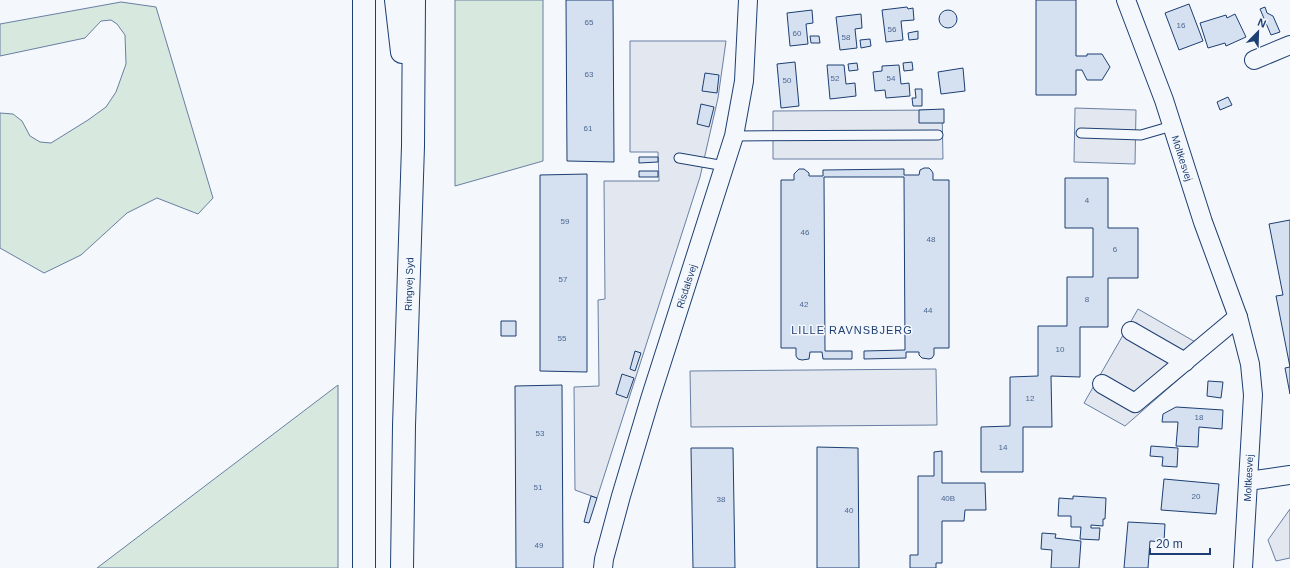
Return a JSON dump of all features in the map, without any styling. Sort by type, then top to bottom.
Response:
[{"type":"main road","points":[[364,0],[364,568]]},
{"type":"main road","points":[[396,0],[413,146]]},
{"type":"main road","name":"Ringvej Syd","points":[[402,568],[404,419],[413,146],[414,0]]},
{"type":"street","name":"Risdalsvej","points":[[603,568],[620,496],[734,136],[744,81],[748,0]]},
{"type":"street","name":"Moltkesvej","points":[[1126,0],[1172,126],[1203,222],[1238,317],[1250,364],[1253,396],[1243,568]]},
{"type":"street","points":[[1254,60],[1290,45]]},
{"type":"street","points":[[1102,384],[1135,403],[1238,317]]},
{"type":"street","points":[[1131,331],[1185,362]]},
{"type":"street","points":[[1248,481],[1290,475]]},
{"type":"lane","points":[[1081,133],[1142,135],[1172,126]]},
{"type":"lane","points":[[734,136],[938,135]]},
{"type":"lane","points":[[679,158],[725,166]]},
{"type":"shaded area","points":[[455,0],[543,0],[543,161],[455,186]]},
{"type":"shaded area","points":[[121,2],[156,7],[213,198],[198,214],[157,198],[127,213],[81,255],[44,273],[0,248],[0,113],[13,114],[22,121],[30,136],[40,142],[51,143],[88,120],[106,107],[116,92],[126,64],[125,35],[117,24],[111,20],[101,21],[85,38],[0,56],[0,24]]},
{"type":"shaded area","points":[[630,41],[726,41],[718,98],[700,177],[597,498],[575,490],[574,387],[599,386],[598,300],[605,299],[604,181],[659,181],[658,152],[630,152]]},
{"type":"shaded area","points":[[1075,108],[1136,110],[1135,164],[1074,162]]},
{"type":"shaded area","points":[[942,110],[943,159],[773,159],[773,111]]},
{"type":"shaded area","points":[[1138,309],[1211,351],[1125,426],[1084,403]]},
{"type":"shaded area","points":[[936,369],[937,425],[691,427],[690,371]]},
{"type":"shaded area","points":[[338,385],[338,568],[97,568]]},
{"type":"shaded area","points":[[1290,509],[1290,558],[1276,561],[1268,540]]},
{"type":"building","points":[[566,0],[613,0],[614,162],[567,161]]},
{"type":"building","points":[[1036,0],[1076,0],[1076,56],[1102,54],[1110,67],[1102,80],[1087,80],[1082,70],[1076,70],[1076,95],[1036,95]]},
{"type":"building","points":[[1189,4],[1203,41],[1179,50],[1165,13]]},
{"type":"building","points":[[907,7],[908,9],[913,8],[914,20],[901,21],[903,40],[886,42],[882,10]]},
{"type":"building","points":[[1265,7],[1267,13],[1273,16],[1280,32],[1271,35],[1260,9]]},
{"type":"building","points":[[812,10],[813,23],[806,24],[808,44],[790,46],[787,13]]},
{"type":"building","points":[[948,10],[954,13],[957,19],[954,25],[948,28],[942,25],[939,19],[942,13]]},
{"type":"building","points":[[861,14],[862,28],[855,29],[857,48],[840,50],[836,17]]},
{"type":"building","points":[[1235,14],[1246,37],[1226,46],[1225,43],[1208,48],[1200,23],[1226,15],[1227,18]]},
{"type":"building","points":[[918,31],[918,39],[909,40],[908,33]]},
{"type":"building","points":[[810,36],[819,36],[820,43],[811,43]]},
{"type":"building","points":[[870,39],[871,46],[861,48],[860,40]]},
{"type":"building","points":[[795,62],[799,106],[781,108],[777,64]]},
{"type":"building","points":[[912,62],[913,70],[904,71],[903,63]]},
{"type":"building","points":[[857,63],[858,70],[849,71],[848,64]]},
{"type":"building","points":[[827,65],[844,65],[846,84],[855,83],[856,96],[830,99]]},
{"type":"building","points":[[899,65],[901,84],[909,83],[910,96],[886,98],[885,90],[875,91],[873,72],[882,71],[882,66]]},
{"type":"building","points":[[963,68],[965,91],[941,94],[938,72]]},
{"type":"building","points":[[705,73],[719,75],[717,93],[702,91]]},
{"type":"building","points":[[915,89],[922,89],[922,106],[913,106],[912,98],[916,98]]},
{"type":"building","points":[[1228,97],[1232,105],[1220,110],[1217,102]]},
{"type":"building","points":[[701,104],[714,107],[709,127],[697,124]]},
{"type":"building","points":[[944,109],[944,123],[919,123],[919,110]]},
{"type":"building","points":[[639,157],[658,157],[658,162],[639,163]]},
{"type":"building","points":[[929,168],[931,170],[933,173],[933,180],[949,180],[949,348],[934,348],[934,355],[929,359],[922,358],[919,355],[919,352],[906,352],[906,358],[864,359],[864,351],[905,350],[904,177],[824,177],[825,351],[852,351],[852,359],[823,359],[822,352],[810,352],[809,359],[802,360],[798,359],[796,356],[796,348],[781,348],[781,180],[794,180],[794,174],[799,169],[804,169],[809,173],[809,176],[823,176],[823,170],[904,169],[904,175],[919,175],[920,170]]},
{"type":"building","points":[[639,171],[658,171],[658,177],[639,177]]},
{"type":"building","points":[[587,174],[587,372],[540,371],[540,175]]},
{"type":"building","points":[[1065,178],[1108,178],[1108,228],[1138,228],[1138,278],[1108,278],[1108,327],[1080,327],[1080,377],[1051,376],[1052,427],[1023,427],[1023,472],[981,472],[981,427],[1010,426],[1010,377],[1038,376],[1038,326],[1067,326],[1067,277],[1093,277],[1093,228],[1065,228]]},
{"type":"building","points":[[1290,220],[1290,367],[1276,296],[1283,295],[1269,224]]},
{"type":"building","points":[[501,321],[516,321],[516,336],[501,336]]},
{"type":"building","points":[[635,351],[641,353],[635,371],[630,369]]},
{"type":"building","points":[[1290,367],[1290,394],[1285,368]]},
{"type":"building","points":[[622,374],[634,378],[627,398],[616,394]]},
{"type":"building","points":[[1208,381],[1223,382],[1221,398],[1207,396]]},
{"type":"building","points":[[562,385],[563,568],[516,568],[515,386]]},
{"type":"building","points":[[1176,407],[1223,410],[1222,429],[1199,427],[1198,447],[1176,446],[1178,422],[1162,422],[1163,414]]},
{"type":"building","points":[[1151,446],[1178,448],[1177,467],[1162,466],[1163,457],[1150,456]]},
{"type":"building","points":[[817,447],[858,448],[859,568],[817,568]]},
{"type":"building","points":[[691,448],[733,448],[735,568],[693,568]]},
{"type":"building","points":[[942,451],[942,483],[985,483],[986,510],[965,510],[964,521],[942,521],[942,563],[936,563],[936,568],[910,568],[910,555],[918,555],[918,476],[934,476],[934,452]]},
{"type":"building","points":[[1164,479],[1219,484],[1216,514],[1161,510]]},
{"type":"building","points":[[591,496],[597,498],[589,523],[584,522]]},
{"type":"building","points":[[1073,496],[1106,498],[1105,519],[1103,519],[1103,526],[1091,525],[1091,528],[1100,528],[1099,540],[1080,539],[1081,527],[1071,527],[1071,516],[1058,516],[1059,498],[1073,499]]},
{"type":"building","points":[[1128,522],[1165,524],[1164,542],[1150,541],[1148,568],[1124,568]]},
{"type":"building","points":[[1042,533],[1056,534],[1055,538],[1081,541],[1079,568],[1051,568],[1052,550],[1041,549]]},
{"type":"district","name":"LILLE RAVNSBJERG","points":[[852,330]]}]
